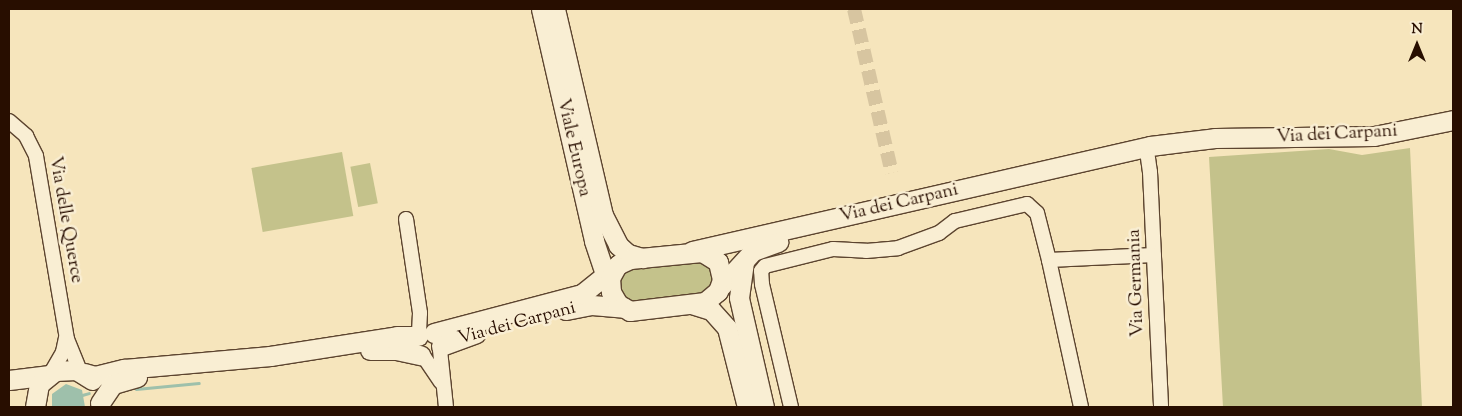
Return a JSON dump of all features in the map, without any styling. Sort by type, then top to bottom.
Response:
[{"type":"street","name":"Viale Europa","points":[[541,9],[594,241],[610,276],[615,301],[624,308]]},
{"type":"street","name":"Viale Europa","points":[[555,9],[606,222],[621,249],[647,259]]},
{"type":"street","name":"Via delle Querce","points":[[9,120],[26,136],[37,160],[66,335],[82,372]]},
{"type":"street","name":"Via dei Carpani","points":[[100,405],[108,389],[122,379],[240,363],[428,343],[585,306],[624,308],[637,311],[709,300],[723,278],[746,257],[770,244],[1041,181],[1199,139],[1250,140],[1382,135],[1453,120]]},
{"type":"street","name":"Via dei Carpani","points":[[428,343],[566,300],[588,291],[610,276],[628,259],[647,259],[692,251],[1106,154],[1144,154],[1250,140]]},
{"type":"street","name":"Via dei Carpani","points":[[1041,181],[1052,172],[1105,160],[1106,154]]},
{"type":"street","name":"Via Germania","points":[[1144,154],[1154,255],[1161,407]]},
{"type":"street","points":[[791,407],[762,284],[762,271],[766,266],[833,249],[866,251],[898,248],[939,233],[955,221],[1027,204],[1037,213],[1081,407]]},
{"type":"street","points":[[406,219],[420,313],[441,382],[446,407]]},
{"type":"street","name":"Via dei Carpani","points":[[588,291],[598,274],[594,241]]},
{"type":"street","points":[[692,251],[712,257],[723,278],[739,298]]},
{"type":"street","points":[[1049,260],[1154,255]]},
{"type":"street","points":[[746,257],[740,279],[739,298],[764,407]]},
{"type":"street","points":[[691,304],[711,310],[727,328],[747,407]]},
{"type":"street","name":"Via delle Querce","points":[[49,374],[64,350],[66,335]]},
{"type":"street","name":"Via dei Carpani","points":[[49,374],[63,369],[97,375],[124,369],[240,363]]},
{"type":"street","points":[[82,372],[95,384],[100,405]]},
{"type":"street","points":[[9,380],[49,374]]},
{"type":"street","points":[[35,404],[39,384],[49,374]]},
{"type":"street","points":[[9,390],[23,391],[35,404]]},
{"type":"shaded area","points":[[1410,148],[1422,407],[1223,407],[1209,157],[1329,149],[1362,155]]},
{"type":"shaded area","points":[[342,152],[353,216],[263,232],[251,168]]},
{"type":"shaded area","points":[[370,163],[378,203],[358,207],[350,167]]},
{"type":"shaded area","points":[[692,258],[708,262],[716,278],[704,295],[640,303],[625,300],[616,282],[625,268]]},
{"type":"shaded area","points":[[66,384],[82,390],[85,407],[52,407],[52,394]]},
{"type":"waterway","points":[[136,389],[199,383]]},
{"type":"waterway","points":[[82,395],[89,393]]},
{"type":"tunnel","points":[[854,9],[892,173]]}]
